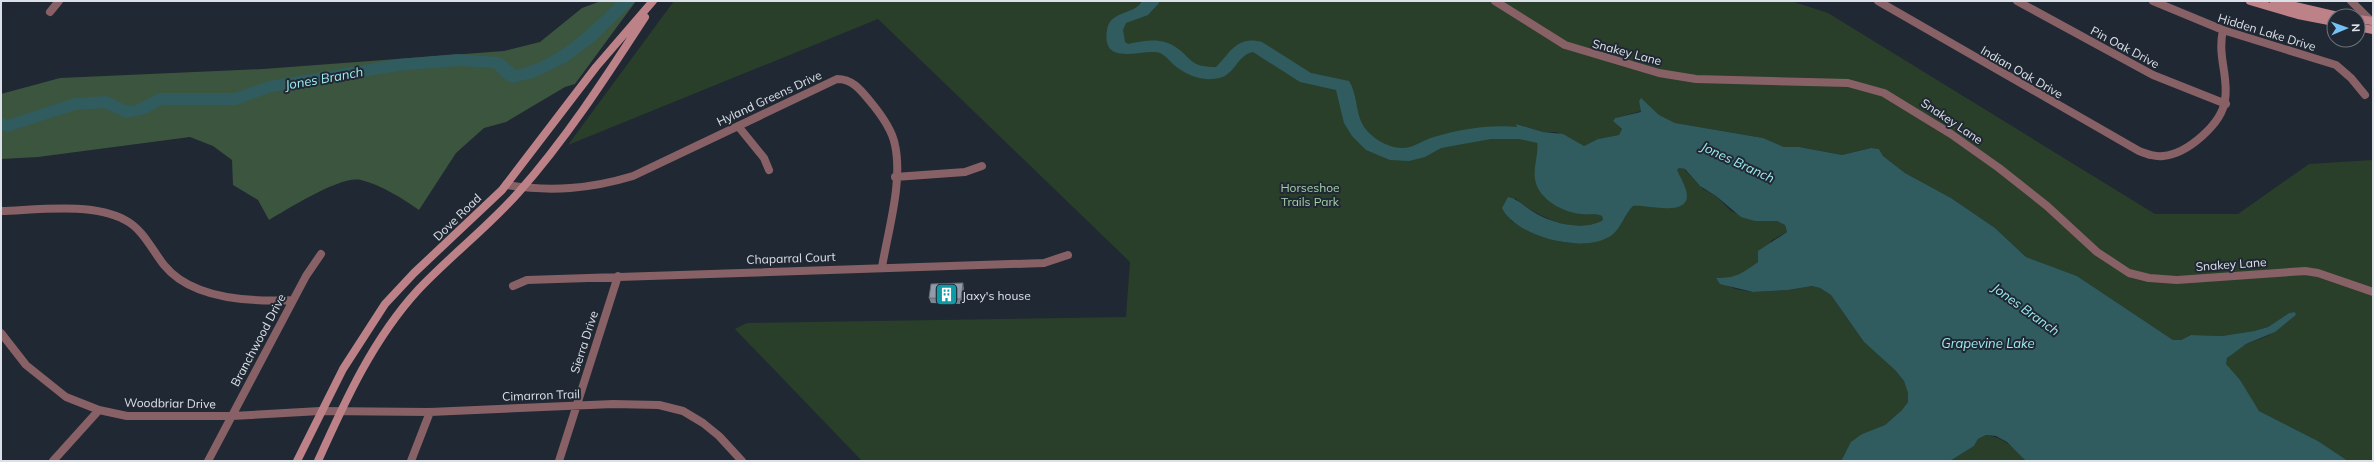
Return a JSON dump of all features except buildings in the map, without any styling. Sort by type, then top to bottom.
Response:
[{"type":"main road","name":"Dove Road","points":[[297,461],[320,411],[365,334],[401,286],[463,229],[506,185],[596,67],[654,1]]},
{"type":"main road","name":"Dove Road","points":[[318,461],[341,411],[383,336],[418,290],[478,235],[522,188],[611,69],[654,1]]},
{"type":"main road","points":[[2250,1],[2298,15],[2326,20]]},
{"type":"main road","points":[[2274,1],[2326,13]]},
{"type":"main road","points":[[463,229],[478,235]]},
{"type":"street","points":[[50,12],[59,1]]},
{"type":"street","name":"Snakey Lane","points":[[1496,1],[1565,44],[1581,51],[1660,73],[1696,78],[1848,83],[1884,93],[1945,130],[1999,168],[2047,206],[2097,252],[2129,273],[2149,278],[2177,280],[2305,271],[2318,273],[2373,292]]},
{"type":"street","name":"Indian Oak Drive","points":[[1878,1],[2139,151],[2157,158],[2178,154],[2217,122],[2226,104]]},
{"type":"street","name":"Pin Oak Drive","points":[[2017,1],[2153,75],[2226,104]]},
{"type":"street","name":"Hidden Lake Drive","points":[[2153,1],[2223,30],[2336,65],[2365,95]]},
{"type":"street","points":[[2351,1],[2372,22]]},
{"type":"street","points":[[2223,30],[2219,42],[2220,60],[2227,95],[2226,104]]},
{"type":"street","name":"Hyland Greens Drive","points":[[506,185],[557,191],[609,184],[633,176],[837,80],[849,80],[872,104],[888,128],[895,149],[895,177],[882,267]]},
{"type":"street","points":[[738,126],[764,158],[769,170]]},
{"type":"street","points":[[895,177],[965,172],[982,166]]},
{"type":"street","points":[[1,211],[85,211],[114,216],[134,226],[145,237],[162,263],[183,280],[217,296],[233,300],[264,302],[293,300]]},
{"type":"street","name":"Branchwood Drive","points":[[208,461],[306,276],[321,254]]},
{"type":"street","name":"Chaparral Court","points":[[513,286],[527,280],[618,276],[1044,263],[1055,262],[1068,255]]},
{"type":"street","name":"Sierra Drive","points":[[559,461],[618,276]]},
{"type":"street","name":"Woodbriar Drive","points":[[1,332],[26,365],[61,393],[81,404],[99,410],[127,416],[232,416],[320,411]]},
{"type":"street","name":"Cimarron Trail","points":[[320,411],[430,412],[613,404],[670,406],[703,423],[719,436],[742,461]]},
{"type":"street","points":[[53,461],[99,410]]},
{"type":"street","points":[[411,461],[430,412]]},
{"type":"green space","name":"Horseshoe Trails Park","points":[[674,1],[1791,1],[1828,13],[2155,214],[2238,214],[2309,164],[2373,160],[2373,461],[2348,461],[2318,441],[2259,411],[2225,364],[2228,357],[2233,352],[2246,344],[2274,332],[2296,315],[2295,312],[2289,313],[2268,327],[2254,331],[2222,336],[2191,335],[2181,340],[2173,340],[2077,276],[2026,257],[1995,228],[1951,198],[1905,173],[1883,156],[1879,149],[1871,148],[1842,155],[1799,147],[1784,147],[1763,138],[1675,123],[1659,115],[1641,99],[1639,101],[1641,111],[1615,118],[1613,121],[1622,129],[1620,135],[1598,139],[1584,146],[1556,132],[1543,132],[1517,124],[1520,137],[1537,142],[1543,195],[1551,202],[1565,209],[1583,214],[1599,215],[1602,216],[1603,220],[1593,224],[1581,226],[1557,222],[1523,205],[1515,198],[1511,221],[1536,234],[1564,242],[1578,243],[1605,237],[1617,228],[1633,206],[1643,204],[1654,207],[1679,176],[1677,170],[1679,168],[1684,169],[1703,189],[1716,196],[1731,211],[1755,221],[1777,221],[1785,225],[1787,232],[1772,240],[1758,262],[1745,273],[1732,278],[1716,279],[1735,289],[1753,292],[1788,290],[1812,286],[1820,288],[1831,295],[1864,342],[1895,370],[1904,381],[1908,393],[1908,402],[1902,410],[1885,425],[1862,434],[1845,453],[1841,461],[862,461],[735,329],[747,323],[1126,317],[1130,262],[878,19],[568,145]]},
{"type":"green space","points":[[1986,435],[1998,438],[2008,444],[2026,461],[1950,461],[1974,446],[1978,439]]},
{"type":"shaded area","points":[[601,1],[636,1],[575,84],[565,87],[506,122],[484,128],[456,153],[419,210],[376,185],[361,180],[352,180],[315,194],[269,220],[258,200],[233,185],[232,160],[213,146],[190,137],[38,157],[1,159],[1,94],[60,78],[263,69],[504,51],[540,42],[582,8]]},
{"type":"water","name":"Grapevine Lake","points":[[1641,98],[1659,115],[1675,123],[1763,138],[1784,147],[1799,147],[1842,155],[1871,148],[1879,149],[1883,156],[1905,173],[1951,198],[1995,228],[2026,257],[2077,276],[2173,340],[2181,340],[2191,335],[2222,336],[2254,331],[2268,327],[2289,313],[2295,312],[2296,315],[2275,332],[2246,344],[2227,358],[2226,364],[2240,380],[2259,411],[2318,441],[2348,461],[2026,461],[2007,442],[1996,436],[1986,435],[1978,439],[1974,446],[1950,461],[1841,461],[1851,442],[1862,434],[1885,425],[1902,410],[1908,402],[1908,393],[1904,381],[1895,370],[1864,342],[1831,295],[1820,288],[1812,286],[1788,290],[1753,292],[1720,284],[1716,278],[1734,276],[1747,270],[1758,262],[1758,251],[1787,232],[1785,225],[1777,221],[1755,221],[1741,217],[1716,196],[1700,186],[1685,169],[1679,168],[1677,170],[1686,190],[1687,199],[1683,204],[1676,207],[1667,208],[1633,206],[1615,232],[1600,241],[1569,243],[1536,235],[1521,227],[1510,218],[1502,208],[1508,197],[1518,201],[1539,215],[1557,222],[1577,226],[1595,224],[1603,220],[1602,216],[1599,215],[1574,213],[1559,207],[1541,193],[1535,179],[1537,142],[1520,137],[1516,124],[1543,132],[1563,134],[1584,146],[1598,139],[1619,135],[1622,129],[1613,121],[1615,118],[1641,112],[1639,101]]},
{"type":"waterway","name":"Jones Branch","points":[[1,124],[7,126],[75,104],[107,102],[126,112],[140,110],[159,99],[236,99],[269,87],[398,65],[458,60],[497,63],[513,77],[546,67],[561,58],[589,37],[628,1]]},
{"type":"waterway","name":"Jones Branch","points":[[1150,1],[1151,3],[1142,11],[1120,20],[1115,30],[1117,44],[1125,50],[1150,45],[1167,49],[1189,69],[1202,73],[1217,73],[1223,71],[1235,54],[1244,48],[1256,46],[1306,78],[1343,85],[1347,95],[1353,123],[1358,132],[1364,139],[1381,150],[1400,155],[1409,154],[1419,152],[1438,142],[1491,133],[1519,132],[1542,138]]},
{"type":"place","name":"Jaxy's house","points":[[947,295]]}]
